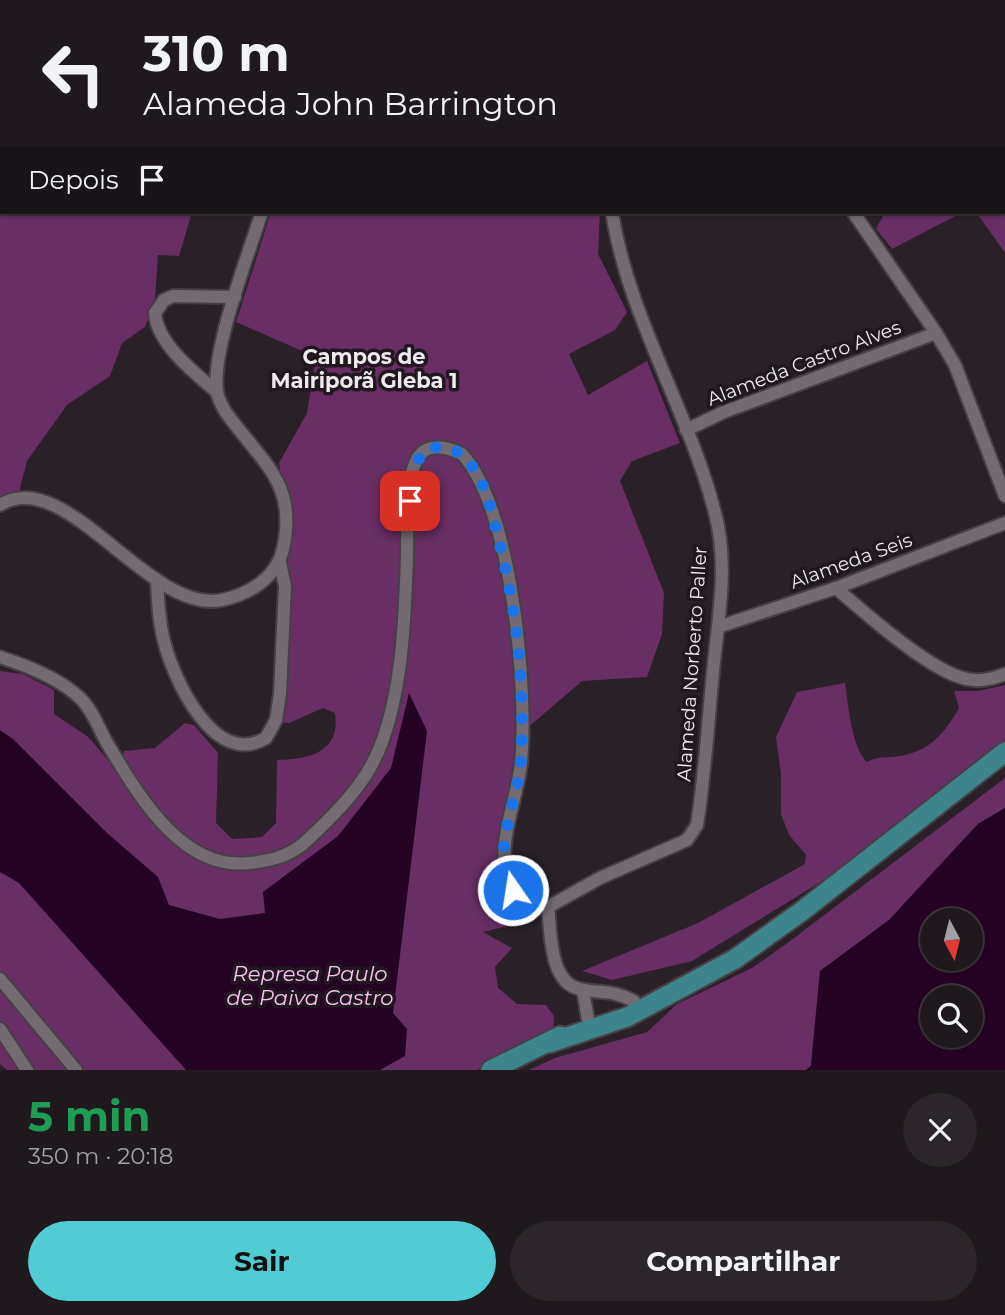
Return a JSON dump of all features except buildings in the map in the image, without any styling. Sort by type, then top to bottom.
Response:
[{"type":"main road","points":[[549,1043],[627,1017],[736,959],[802,911],[1005,752]]},
{"type":"main road","points":[[491,1070],[549,1043],[588,1020],[690,982]]},
{"type":"street","points":[[0,505],[7,500],[29,499],[51,505],[77,518],[157,582],[185,597],[214,602],[245,593],[272,574],[280,563],[288,526],[286,498],[276,476],[225,412],[217,392],[217,372],[235,297],[261,214]]},
{"type":"street","name":"Alameda Norberto Paller","points":[[548,907],[600,878],[687,840],[697,825],[718,627],[722,550],[715,511],[618,245],[612,214]]},
{"type":"street","points":[[854,214],[936,333],[965,388],[1005,496]]},
{"type":"street","points":[[217,392],[174,349],[158,328],[155,313],[164,300],[173,296],[235,297]]},
{"type":"street","name":"Alameda Castro Alves","points":[[686,430],[736,407],[936,333]]},
{"type":"street","points":[[0,657],[60,684],[81,698],[148,803],[180,841],[193,850],[225,863],[242,864],[289,853],[344,802],[366,775],[379,751],[390,717],[398,662],[406,597],[413,475],[417,460],[424,451],[437,446],[462,454],[486,490],[509,582],[520,641],[521,749],[504,846],[509,885],[528,903],[548,907],[561,975],[567,984],[583,990],[613,991],[634,1001]]},
{"type":"street","name":"Alameda Seis","points":[[718,627],[836,588],[1000,526]]},
{"type":"street","points":[[157,582],[164,644],[190,698],[220,738],[247,746],[266,738],[279,710],[285,586],[280,563]]},
{"type":"street","points":[[836,588],[925,657],[954,676],[983,680],[1005,674]]},
{"type":"street","points":[[0,979],[76,1070]]},
{"type":"street","points":[[583,990],[588,1020]]},
{"type":"street","points":[[0,1029],[27,1070]]},
{"type":"shaded area","points":[[0,214],[191,214],[179,256],[158,255],[155,299],[145,327],[122,343],[110,376],[67,405],[27,461],[19,492],[0,497]]},
{"type":"shaded area","points":[[270,214],[600,214],[598,254],[627,312],[615,330],[569,354],[588,395],[647,361],[680,443],[632,461],[620,481],[664,593],[662,634],[647,677],[582,681],[518,736],[503,824],[504,884],[533,913],[521,923],[483,932],[512,948],[495,967],[498,988],[517,1004],[546,1005],[554,1016],[553,1033],[477,1070],[7,1070],[0,1064],[0,671],[23,674],[54,690],[54,714],[87,736],[120,773],[124,751],[155,748],[185,723],[194,725],[218,753],[216,823],[232,839],[262,837],[276,823],[277,760],[311,755],[320,751],[333,737],[335,713],[323,708],[289,723],[279,722],[286,569],[291,535],[279,463],[307,413],[316,357],[236,322]]},
{"type":"shaded area","points":[[884,214],[959,214],[892,249],[876,229]]},
{"type":"shaded area","points":[[977,214],[1005,214],[1005,253]]},
{"type":"shaded area","points":[[845,683],[854,737],[867,762],[911,754],[936,740],[959,708],[954,691],[978,691],[1005,685],[1005,740],[832,875],[692,961],[612,980],[582,971],[698,923],[805,864],[806,855],[789,835],[781,814],[781,774],[776,737],[797,692]]},
{"type":"shaded area","points":[[1005,778],[1005,808],[978,824],[889,920],[820,971],[811,1066],[806,1070],[529,1070],[555,1058],[647,1032],[677,1004],[752,968]]},
{"type":"water","name":"Represa Paulo de Paiva Castro","points":[[409,693],[427,731],[393,1013],[407,1029],[405,1056],[380,1070],[186,1070],[19,883],[0,872],[0,730],[13,739],[107,833],[158,877],[169,905],[220,919],[265,913],[263,892],[338,836],[391,768]]},
{"type":"water","points":[[1005,808],[1005,1070],[806,1070],[811,1066],[820,971],[889,920],[978,824]]},
{"type":"district","name":"Campos de Mairiporã Gleba 1","points":[[364,368]]},
{"type":"route","points":[[410,501],[417,460],[424,451],[437,446],[449,447],[462,454],[473,465],[486,490],[509,582],[520,641],[521,761],[504,846],[509,885],[513,890]]}]
